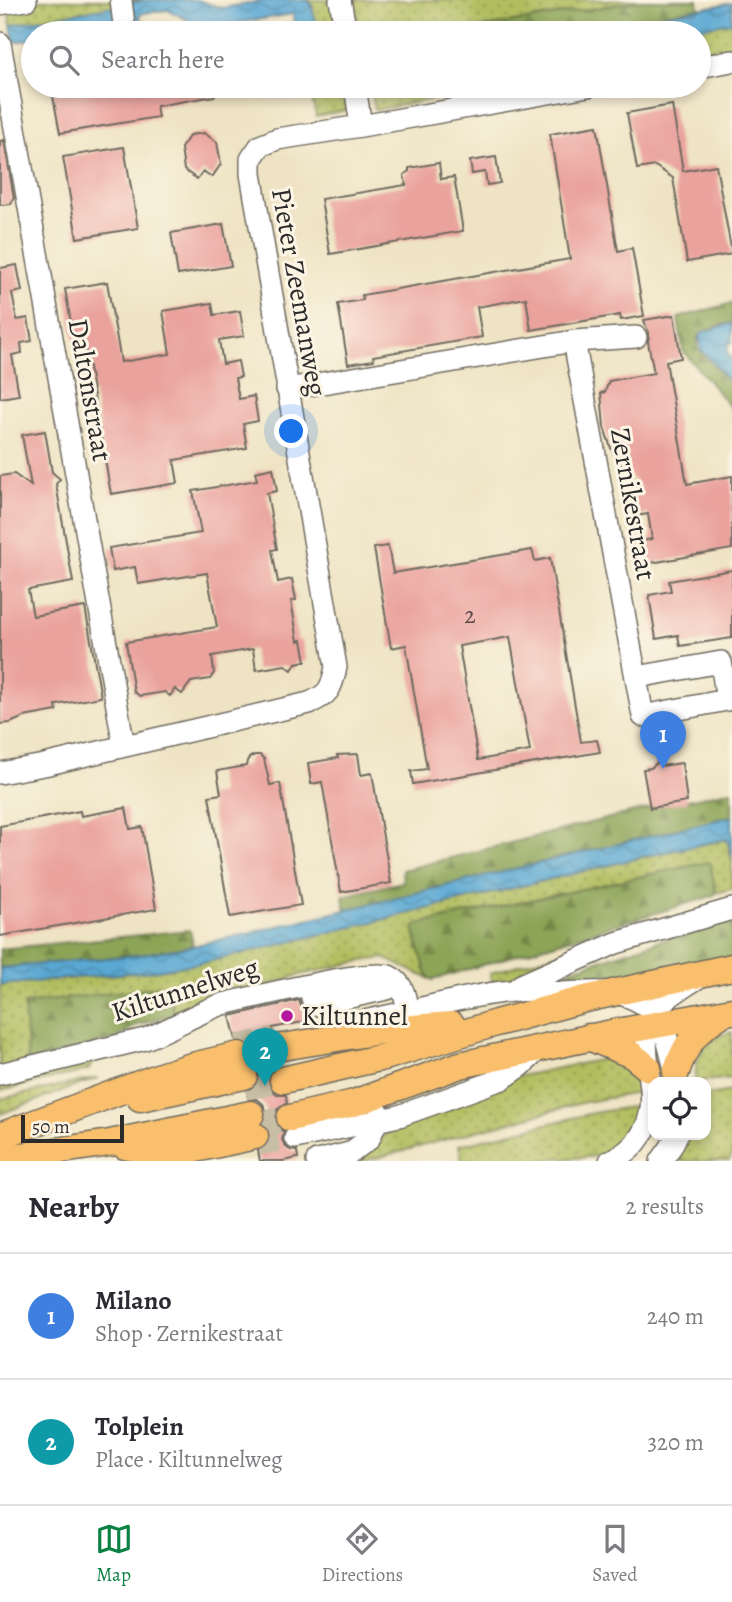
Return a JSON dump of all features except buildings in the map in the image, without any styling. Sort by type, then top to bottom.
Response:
[{"type":"main road","points":[[284,1088],[341,1076],[388,1056],[496,1023],[585,999],[732,967]]},
{"type":"main road","points":[[284,1088],[354,1103],[460,1065],[656,1020],[728,1011]]},
{"type":"main road","points":[[677,1077],[681,1058],[694,1035],[708,1022],[728,1011]]},
{"type":"main road","points":[[284,1088],[496,1023]]},
{"type":"main road","points":[[589,1037],[632,1055],[648,1068]]},
{"type":"main road","points":[[1,1151],[52,1117],[192,1066],[247,1095]]},
{"type":"main road","points":[[341,1076],[392,1089]]},
{"type":"main road","points":[[1,1151],[110,1143],[247,1095]]},
{"type":"street","points":[[0,4],[26,0]]},
{"type":"street","points":[[121,0],[124,21]]},
{"type":"street","points":[[340,0],[344,21]]},
{"type":"street","name":"Daltonstraat","points":[[0,43],[124,746]]},
{"type":"street","points":[[711,65],[732,61]]},
{"type":"street","points":[[357,98],[361,126]]},
{"type":"street","name":"Pieter Zeemanweg","points":[[0,773],[309,703],[323,697],[332,685],[336,667],[251,174],[251,159],[260,146],[276,139],[521,98]]},
{"type":"street","points":[[287,389],[574,341],[636,337]]},
{"type":"street","name":"Zernikestraat","points":[[574,341],[637,677]]},
{"type":"street","points":[[514,990],[616,943],[732,909]]},
{"type":"street","points":[[610,1161],[631,1148],[644,1132],[650,1117],[653,1104],[646,1048],[647,1033],[667,999],[705,973]]},
{"type":"street","name":"Kiltunnelweg","points":[[0,1074],[145,1039],[223,1004],[350,977],[382,974],[392,977],[404,989],[408,1012]]},
{"type":"street","points":[[309,986],[314,1005],[387,989]]},
{"type":"street","points":[[284,1088],[408,1012],[514,990],[614,993],[641,1003],[656,1020],[677,1077]]},
{"type":"street","points":[[284,1088],[376,1122],[502,1079],[522,1066],[541,1047]]},
{"type":"street","points":[[317,1161],[350,1153],[369,1139],[392,1089]]},
{"type":"street","points":[[180,1161],[247,1095]]},
{"type":"street","points":[[661,1161],[674,1140]]},
{"type":"street","points":[[1,1151],[34,1161]]},
{"type":"green space","points":[[38,0],[145,0],[11,25],[7,5]]},
{"type":"green space","points":[[307,0],[331,0],[335,21],[315,21],[312,5]]},
{"type":"green space","points":[[354,0],[644,0],[521,21],[358,21]]},
{"type":"green space","points":[[644,0],[698,0],[699,8],[627,21],[521,21]]},
{"type":"green space","points":[[732,22],[732,47],[711,50],[711,26]]},
{"type":"green space","points":[[312,98],[351,98],[353,109],[316,116]]},
{"type":"green space","points":[[372,98],[440,98],[375,110]]},
{"type":"green space","points":[[732,303],[732,323],[703,332],[698,336],[697,349],[693,349],[701,350],[732,384],[732,409],[683,351],[678,318]]},
{"type":"green space","points":[[732,790],[732,816],[346,910],[343,896],[403,882],[402,870]]},
{"type":"green space","points":[[728,839],[732,858],[732,889],[716,893],[708,862],[419,924],[430,979],[384,958],[299,975],[226,1000],[174,1014],[169,985],[24,1004],[28,1062],[0,1069],[0,985],[151,971],[207,962],[642,857]]},
{"type":"green space","points":[[708,862],[716,893],[712,896],[432,980],[427,975],[414,932],[419,924]]},
{"type":"green space","points":[[732,917],[732,959],[615,981],[613,977],[559,978],[558,974]]},
{"type":"green space","points":[[682,918],[514,978],[492,982],[490,973]]},
{"type":"green space","points":[[190,930],[193,946],[137,955],[0,968],[0,949]]},
{"type":"green space","points":[[169,985],[174,1014],[137,1025],[113,1040],[28,1062],[24,1004]]},
{"type":"green space","points":[[732,1032],[732,1078],[711,1080],[711,1077],[696,1077],[699,1055],[703,1048],[722,1035]]},
{"type":"green space","points":[[98,1057],[88,1070],[0,1091],[0,1082]]},
{"type":"green space","points":[[613,1057],[636,1065],[645,1092],[585,1102],[380,1157],[353,1161],[370,1151],[384,1135],[397,1126],[510,1078]]},
{"type":"green space","points":[[98,1078],[0,1114],[0,1099]]},
{"type":"green space","points":[[732,1091],[732,1154],[729,1161],[672,1161],[684,1140],[711,1140],[711,1094]]},
{"type":"green space","points":[[644,1105],[636,1127],[627,1140],[615,1150],[604,1154],[542,1161],[462,1161],[459,1145],[593,1113]]},
{"type":"water","points":[[145,0],[197,0],[222,8],[268,0],[307,0],[312,5],[315,21],[295,21],[293,14],[250,21],[190,21],[168,10],[144,13],[138,16],[142,21],[32,21]]},
{"type":"water","points":[[732,3],[732,22],[711,26],[711,21],[629,21]]},
{"type":"water","points":[[21,23],[21,41],[14,42],[11,25]]},
{"type":"water","points":[[732,323],[732,343],[729,343],[727,352],[732,360],[732,384],[701,350],[699,337],[703,332]]},
{"type":"water","points":[[732,816],[732,858],[727,839],[207,962],[151,971],[0,985],[0,968],[137,955],[193,946]]},
{"type":"tunnel","points":[[237,1045],[274,1037]]},
{"type":"tunnel","points":[[239,1055],[276,1048]]},
{"type":"tunnel","points":[[245,1087],[283,1080]]},
{"type":"tunnel","points":[[253,1126],[290,1118]]},
{"type":"tunnel","points":[[258,1145],[295,1138]]},
{"type":"place","name":"Milano","points":[[663,769]]},
{"type":"place","name":"Kiltunnel","points":[[287,1016]]},
{"type":"place","name":"Tolplein","points":[[265,1086]]}]
